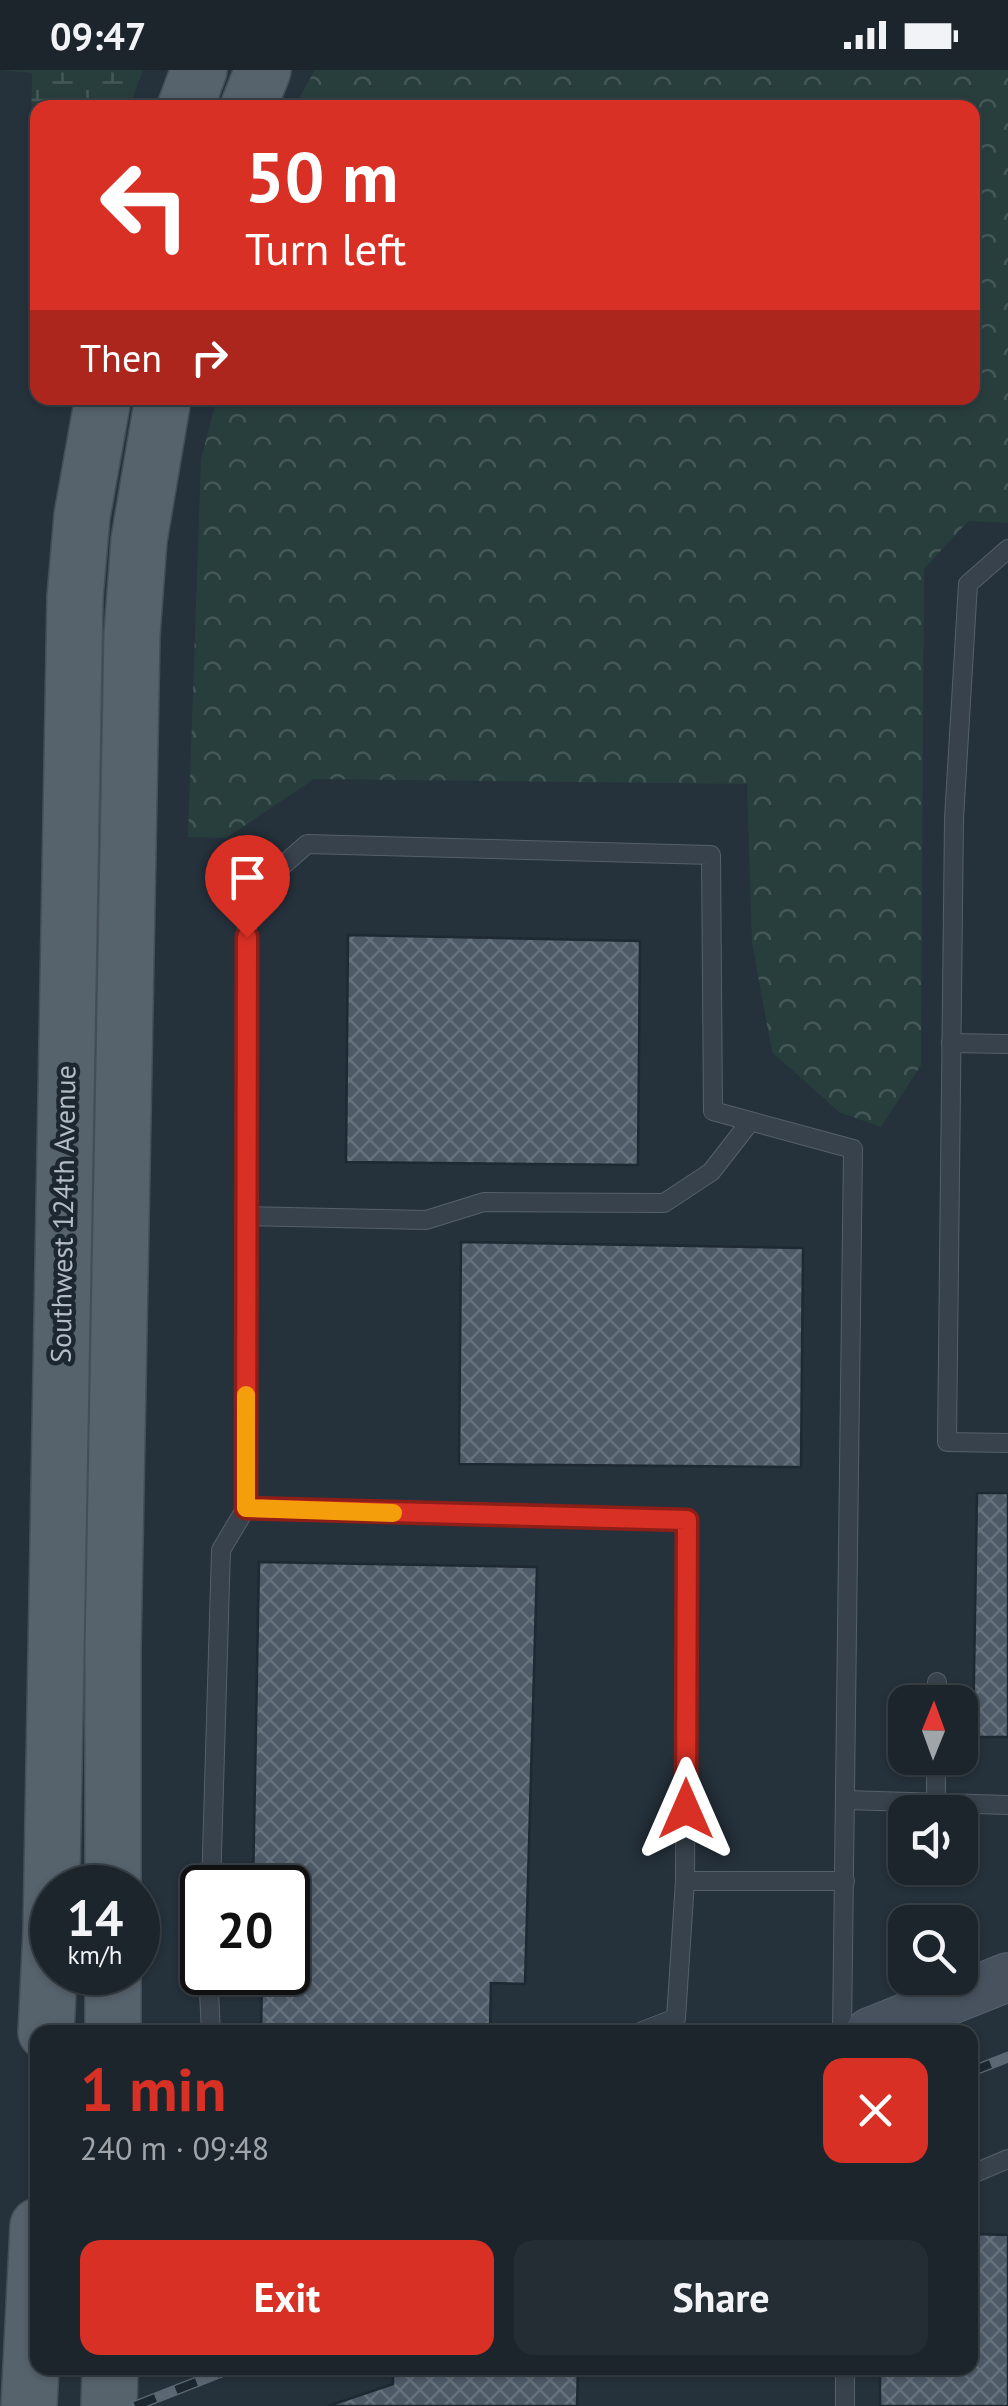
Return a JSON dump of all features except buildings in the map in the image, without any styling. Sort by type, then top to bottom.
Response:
[{"type":"main road","points":[[188,100],[199,70]]},
{"type":"main road","points":[[251,100],[263,70]]},
{"type":"main road","name":"Southwest 124th Avenue","points":[[46,2025],[74,632],[82,516],[102,405]]},
{"type":"main road","name":"Southwest 124th Avenue","points":[[113,1865],[112,1649],[132,634],[140,540],[161,405]]},
{"type":"main road","points":[[888,2025],[1008,1977]]},
{"type":"main road","points":[[113,1995],[113,2025]]},
{"type":"main road","points":[[29,2406],[32,2375]]},
{"type":"main road","points":[[110,2375],[110,2406]]},
{"type":"lane","points":[[1008,549],[968,584],[954,818],[947,1442],[1008,1443]]},
{"type":"lane","points":[[212,1865],[221,1550],[246,1508],[247,897],[307,844],[711,855],[713,1111],[853,1149],[842,2025]]},
{"type":"lane","points":[[951,1043],[1008,1044]]},
{"type":"lane","points":[[246,1216],[426,1220],[484,1202],[664,1203],[711,1172],[750,1122]]},
{"type":"lane","points":[[246,1508],[687,1520],[685,1881],[676,2018],[658,2025]]},
{"type":"lane","points":[[846,1800],[888,1801]]},
{"type":"lane","points":[[978,1804],[1008,1805]]},
{"type":"lane","points":[[685,1881],[845,1881]]},
{"type":"lane","points":[[209,1995],[211,2025]]},
{"type":"lane","points":[[978,2172],[1008,2159]]},
{"type":"lane","points":[[844,2406],[845,2375]]},
{"type":"green space","points":[[0,70],[143,70],[132,100],[31,100],[32,73]]},
{"type":"green space","points":[[315,70],[1008,70],[1008,523],[968,521],[924,569],[921,1065],[881,1127],[839,1112],[772,1052],[752,943],[747,784],[314,779],[226,838],[188,837],[201,459],[215,405],[980,405],[980,100],[298,100]]},
{"type":"green space","points":[[30,180],[30,288],[28,288]]},
{"type":"railway","points":[[978,2069],[1008,2057]]},
{"type":"railway","points":[[135,2406],[214,2375]]},
{"type":"slow traffic","points":[[246,1395],[246,1508],[393,1513]]},
{"type":"route","points":[[247,937],[246,1508],[687,1520],[686,1809]]}]
